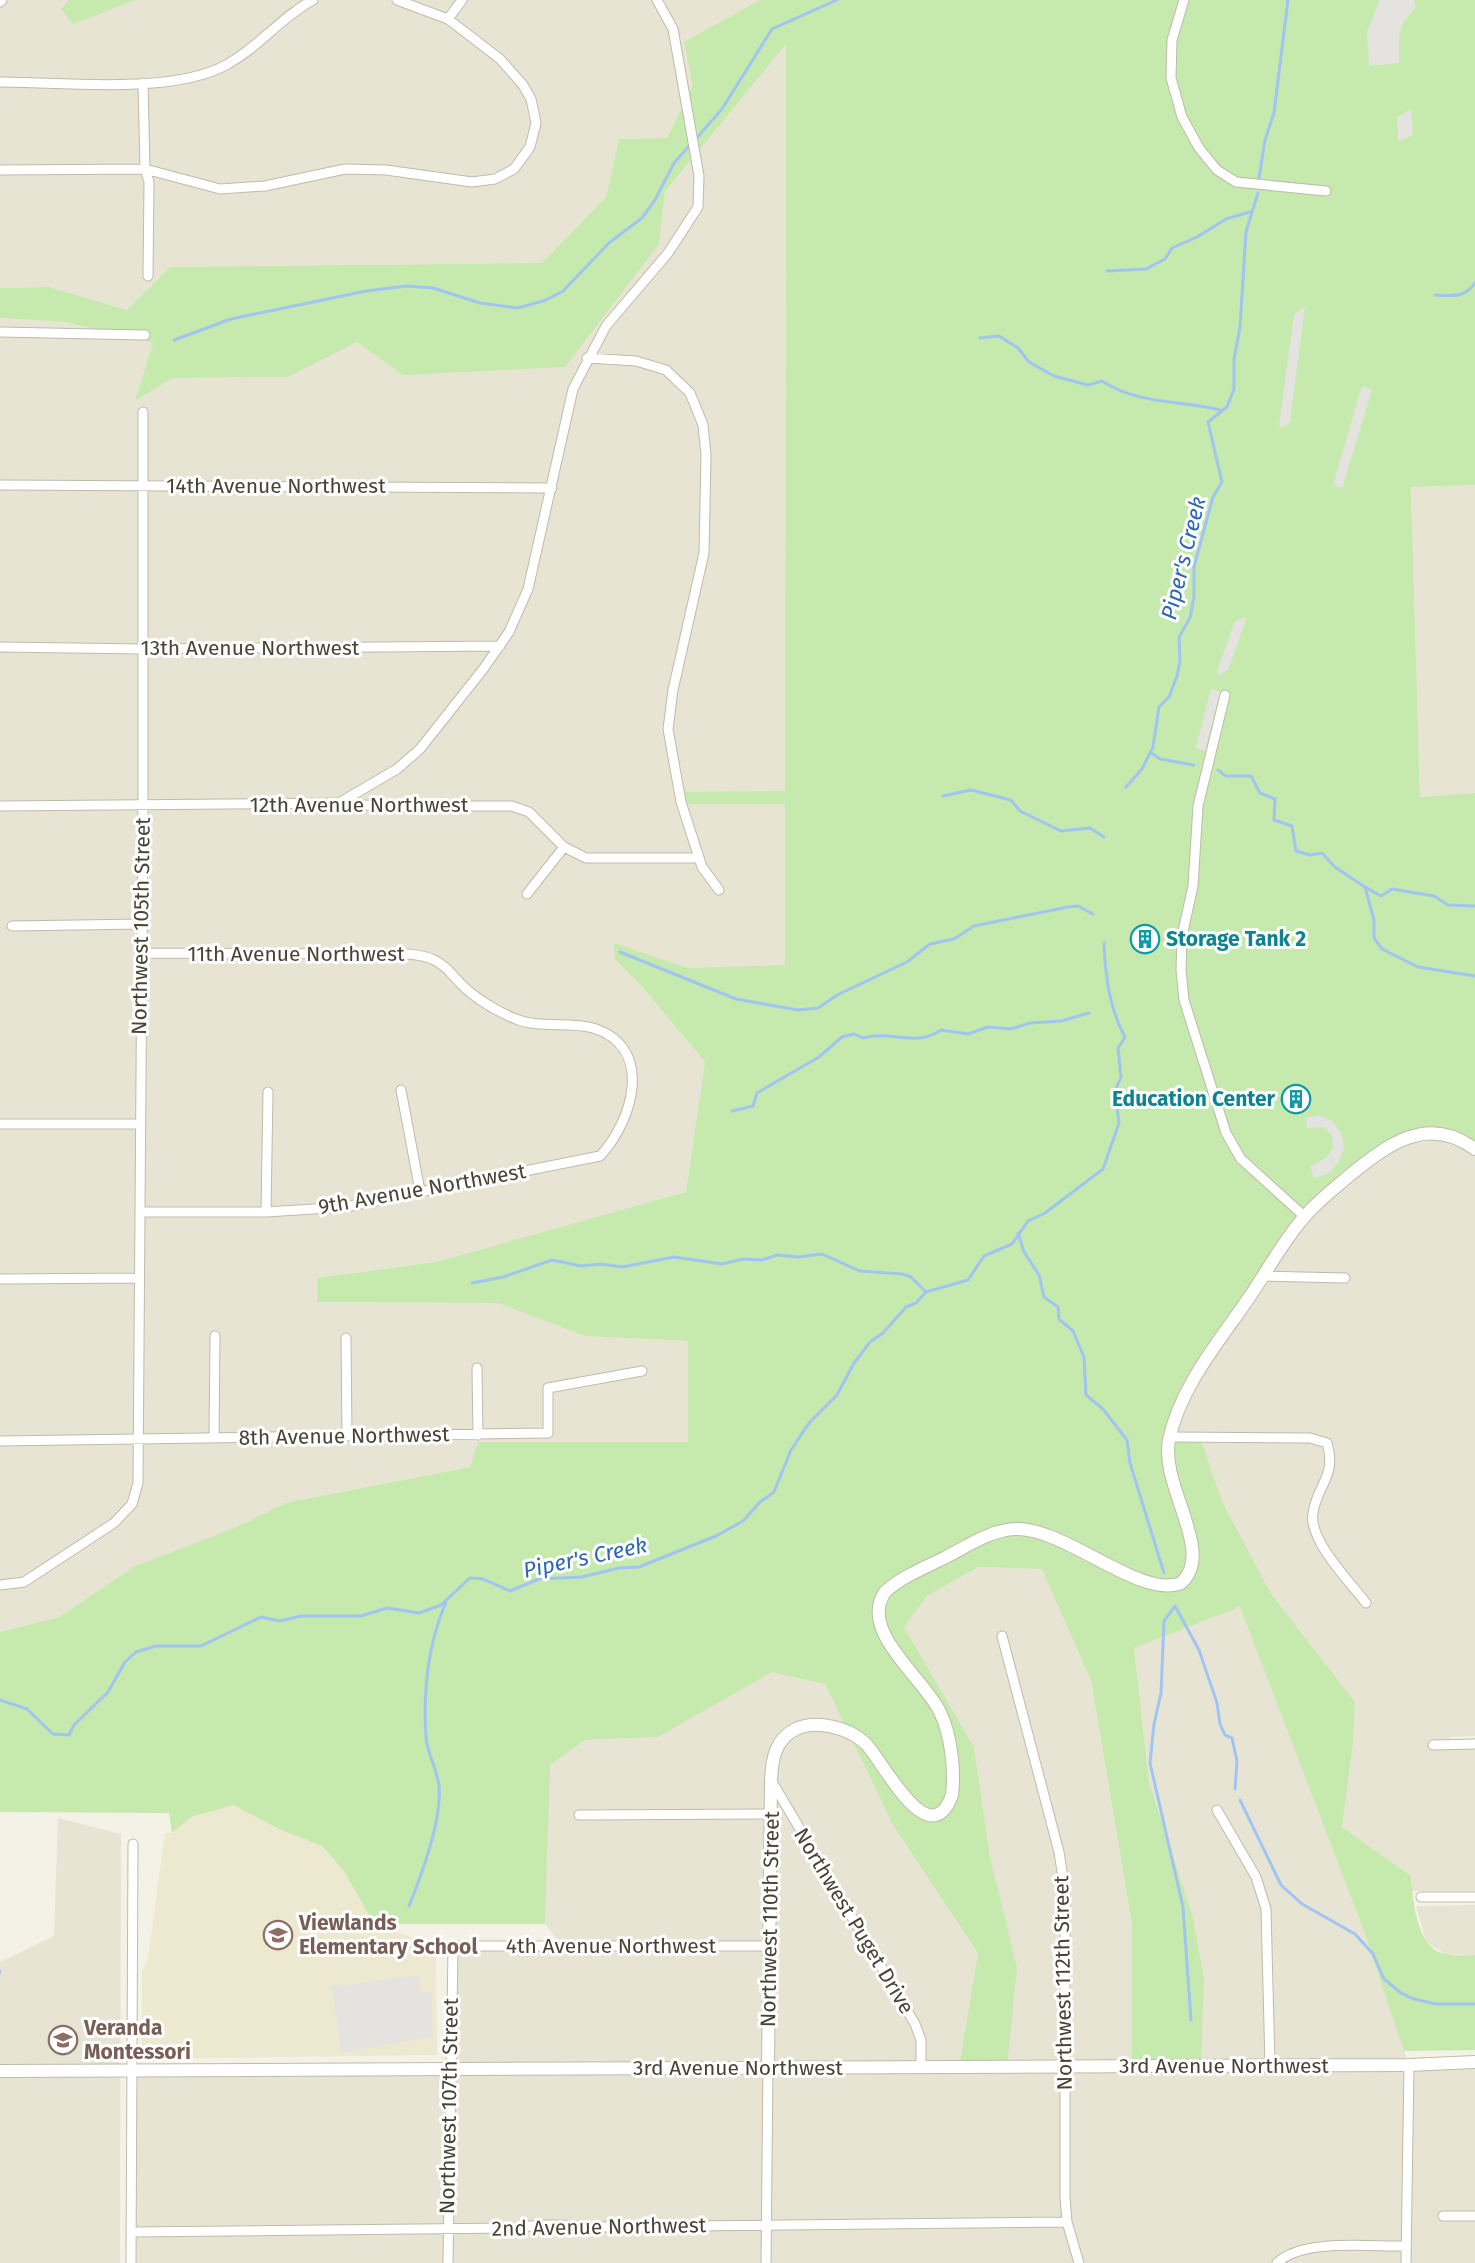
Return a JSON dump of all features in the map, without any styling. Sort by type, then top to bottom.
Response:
[{"type":"street","points":[[0,82],[143,83],[193,77],[223,67],[247,52],[313,0]]},
{"type":"street","points":[[0,170],[145,169],[220,189],[265,186],[331,171],[358,168],[484,182],[514,170],[530,147],[535,133],[534,111],[523,85],[500,59],[448,19],[397,0]]},
{"type":"street","points":[[448,19],[462,0]]},
{"type":"street","points":[[339,803],[410,759],[436,730],[500,646],[518,616],[526,596],[552,488],[567,410],[587,358],[606,326],[668,253],[690,222],[700,201],[698,165],[673,29],[657,0]]},
{"type":"street","points":[[1184,0],[1172,40],[1171,78],[1182,117],[1199,148],[1217,170],[1236,182],[1326,191]]},
{"type":"street","points":[[143,83],[145,169],[149,182],[148,276]]},
{"type":"street","points":[[0,332],[146,335]]},
{"type":"street","points":[[587,358],[636,361],[666,370],[690,393],[703,425],[706,455],[704,554],[673,690],[668,729],[675,775],[699,858],[702,867],[719,890]]},
{"type":"street","name":"Northwest 105th Street","points":[[0,1585],[24,1582],[125,1514],[136,1491],[141,1212],[139,1124],[143,806],[143,412]]},
{"type":"street","name":"14th Avenue Northwest","points":[[0,485],[552,488]]},
{"type":"street","name":"13th Avenue Northwest","points":[[0,647],[143,649],[500,646]]},
{"type":"street","points":[[1225,695],[1198,806],[1193,886],[1182,936],[1180,970],[1184,1000],[1226,1133],[1242,1159],[1304,1216]]},
{"type":"street","name":"12th Avenue Northwest","points":[[0,806],[339,803],[377,806],[512,806],[529,812],[564,847],[577,855],[594,859],[699,858]]},
{"type":"street","points":[[527,894],[564,847]]},
{"type":"street","points":[[12,926],[142,924]]},
{"type":"street","name":"11th Avenue Northwest","points":[[141,953],[409,954],[432,959],[448,969],[471,992],[518,1020],[580,1025],[596,1029],[613,1039],[626,1054],[634,1075],[631,1099]]},
{"type":"street","points":[[401,1090],[420,1191]]},
{"type":"street","points":[[266,1212],[268,1092]]},
{"type":"street","name":"9th Avenue Northwest","points":[[141,1212],[266,1212],[345,1207],[600,1156],[613,1142],[624,1123],[631,1099]]},
{"type":"street","points":[[0,1124],[139,1124]]},
{"type":"street","points":[[1366,1603],[1326,1550],[1313,1525],[1313,1513],[1330,1469],[1327,1443],[1310,1438],[1170,1437],[1180,1408],[1200,1369],[1304,1216],[1361,1166],[1401,1140],[1425,1133],[1449,1135],[1461,1138],[1475,1149]]},
{"type":"street","points":[[1264,1276],[1345,1278]]},
{"type":"street","points":[[0,1279],[139,1278]]},
{"type":"street","points":[[214,1438],[215,1336]]},
{"type":"street","points":[[346,1338],[347,1436]]},
{"type":"street","points":[[477,1368],[478,1435]]},
{"type":"street","name":"8th Avenue Northwest","points":[[0,1441],[548,1433],[548,1388],[642,1371]]},
{"type":"street","name":"Northwest 110th Street","points":[[766,2263],[773,1755],[784,1736],[797,1728],[810,1725],[839,1729],[866,1743],[899,1792],[918,1810],[934,1813],[945,1808],[953,1786],[945,1726],[940,1712],[929,1695],[895,1652],[880,1627],[877,1610],[881,1598],[890,1588],[990,1534],[1014,1529],[1027,1529],[1054,1537],[1159,1586],[1180,1583],[1191,1568],[1193,1549],[1170,1476],[1168,1450],[1170,1437]]},
{"type":"street","name":"Northwest 112th Street","points":[[1002,1636],[1059,1852],[1064,1881],[1065,2197],[1067,2222],[1080,2263]]},
{"type":"street","points":[[1433,1745],[1475,1744]]},
{"type":"street","name":"Northwest Puget Drive","points":[[771,1780],[915,2024],[921,2040],[921,2067]]},
{"type":"street","points":[[1217,1810],[1256,1877],[1266,1909],[1270,2065]]},
{"type":"street","points":[[579,1815],[771,1814]]},
{"type":"street","points":[[131,2263],[134,1844]]},
{"type":"street","points":[[1421,1897],[1475,1897]]},
{"type":"street","name":"4th Avenue Northwest","points":[[453,1949],[458,1946],[769,1946]]},
{"type":"street","name":"Northwest 107th Street","points":[[448,2263],[453,1949]]},
{"type":"street","name":"3rd Avenue Northwest","points":[[0,2071],[1409,2065],[1475,2062]]},
{"type":"street","points":[[1406,2263],[1409,2065]]},
{"type":"street","points":[[1443,2216],[1475,2216]]},
{"type":"street","name":"2nd Avenue Northwest","points":[[131,2232],[518,2228],[572,2224],[604,2227],[650,2224],[766,2226],[1067,2222]]},
{"type":"street","points":[[1277,2263],[1285,2254],[1316,2247],[1406,2246]]},
{"type":"shaded area","points":[[0,0],[760,0],[693,85],[667,138],[619,139],[606,197],[542,263],[170,267],[127,310],[49,287],[0,288]]},
{"type":"shaded area","points":[[1380,0],[1414,0],[1416,7],[1403,23],[1399,37],[1399,63],[1369,66],[1367,32]]},
{"type":"shaded area","points":[[786,43],[785,792],[684,792],[688,804],[785,804],[785,966],[688,968],[615,944],[615,960],[638,982],[705,1062],[687,1192],[436,1262],[318,1278],[317,1302],[498,1303],[585,1336],[688,1341],[688,1442],[478,1442],[470,1467],[285,1503],[234,1528],[135,1566],[59,1617],[0,1632],[0,318],[65,322],[153,343],[135,401],[173,378],[288,377],[357,342],[403,375],[659,244],[665,193]]},
{"type":"shaded area","points":[[1411,109],[1413,135],[1398,141],[1397,117]]},
{"type":"shaded area","points":[[1305,306],[1290,422],[1282,428],[1279,425],[1294,315]]},
{"type":"shaded area","points":[[1362,386],[1372,390],[1342,488],[1333,485]]},
{"type":"shaded area","points":[[1475,485],[1475,793],[1420,798],[1411,487]]},
{"type":"shaded area","points":[[1247,617],[1228,670],[1219,675],[1217,671],[1235,621]]},
{"type":"shaded area","points":[[1211,689],[1220,692],[1205,751],[1196,748]]},
{"type":"shaded area","points":[[1319,1115],[1332,1121],[1341,1132],[1344,1148],[1338,1163],[1328,1174],[1314,1178],[1310,1166],[1326,1158],[1333,1148],[1332,1135],[1323,1127],[1307,1128],[1306,1118]]},
{"type":"shaded area","points":[[1449,1135],[1475,1142],[1475,1736],[1450,1737],[1450,1747],[1475,1747],[1475,1891],[1412,1891],[1411,1876],[1342,1827],[1353,1744],[1355,1702],[1271,1595],[1222,1501],[1200,1437],[1170,1437],[1180,1409],[1304,1216],[1388,1146]]},
{"type":"shaded area","points":[[980,1567],[1042,1569],[1091,1681],[1132,1924],[1133,2066],[1204,1978],[1193,1917],[1149,1782],[1134,1648],[1240,1607],[1362,1926],[1409,2065],[1475,2065],[1475,2263],[131,2263],[132,2071],[449,2069],[451,1946],[562,1946],[545,1924],[549,1765],[585,1740],[658,1737],[772,1671],[825,1684],[893,1825],[978,1953],[959,2067],[1006,2067],[990,1857],[974,1747],[904,1627],[927,1596]]},
{"type":"shaded area","name":"Viewlands Elementary School","points":[[233,1805],[283,1831],[322,1846],[344,1871],[374,1924],[436,1946],[437,2055],[142,2059],[142,1972],[148,1958],[165,1833],[172,1833],[191,1817]]},
{"type":"shaded area","points":[[58,1818],[121,1834],[120,2263],[0,2263],[0,1962],[54,1936]]},
{"type":"shaded area","points":[[1475,1905],[1475,1955],[1445,1954],[1426,1942],[1416,1906]]},
{"type":"shaded area","points":[[419,1975],[421,1993],[432,1991],[432,2037],[341,2053],[332,1987]]},
{"type":"green space","points":[[69,0],[135,0],[73,24],[61,9]]},
{"type":"green space","points":[[760,0],[1475,0],[1475,485],[1411,487],[1420,797],[1475,793],[1475,1142],[1449,1135],[1415,1135],[1325,1196],[1200,1369],[1170,1437],[1200,1437],[1222,1501],[1271,1594],[1355,1702],[1353,1744],[1342,1827],[1411,1876],[1418,1922],[1428,1943],[1436,1950],[1446,1954],[1475,1955],[1475,2050],[1404,2051],[1362,1926],[1240,1607],[1134,1648],[1149,1782],[1193,1917],[1204,1978],[1201,2066],[1132,2066],[1132,1924],[1091,1681],[1042,1569],[979,1567],[927,1596],[904,1627],[974,1747],[990,1857],[1017,1967],[1007,2067],[959,2067],[978,1953],[893,1825],[825,1684],[772,1672],[658,1737],[585,1740],[550,1765],[545,1924],[374,1924],[344,1871],[322,1846],[283,1831],[233,1805],[191,1817],[172,1833],[169,1813],[0,1812],[0,1632],[59,1617],[135,1566],[234,1528],[285,1503],[470,1467],[478,1442],[688,1442],[688,1341],[585,1336],[498,1303],[317,1302],[317,1278],[436,1262],[686,1192],[705,1062],[638,982],[615,960],[614,943],[688,968],[785,965],[785,804],[688,804],[683,792],[785,791],[786,44],[665,192],[659,244],[565,367],[403,375],[357,342],[288,377],[173,378],[135,401],[153,343],[65,322],[0,318],[0,288],[49,287],[127,310],[170,267],[542,263],[606,197],[619,139],[667,138],[693,85],[684,42]]},
{"type":"waterway","points":[[695,140],[722,109],[772,29],[837,0]]},
{"type":"waterway","name":"Piper's Creek","points":[[1259,178],[1265,140],[1274,113],[1288,0]]},
{"type":"waterway","points":[[174,340],[231,319],[366,291],[407,286],[433,288],[480,303],[518,308],[546,300],[563,291],[609,243],[642,218],[655,200],[674,163],[690,145]]},
{"type":"waterway","name":"Piper's Creek","points":[[1126,787],[1142,769],[1153,747],[1159,707],[1169,697],[1177,676],[1180,662],[1179,637],[1190,618],[1194,597],[1194,567],[1213,497],[1222,482],[1208,422],[1227,407],[1234,389],[1234,360],[1240,327],[1246,232],[1258,193]]},
{"type":"waterway","points":[[1107,271],[1146,269],[1165,259],[1172,248],[1197,237],[1226,219],[1250,212]]},
{"type":"waterway","points":[[1435,295],[1462,294],[1475,283]]},
{"type":"waterway","points":[[980,338],[999,336],[1018,348],[1029,362],[1054,376],[1088,385],[1102,381],[1116,389],[1145,398],[1220,410]]},
{"type":"waterway","points":[[1151,753],[1160,759],[1194,765]]},
{"type":"waterway","points":[[1218,770],[1226,776],[1251,776],[1260,793],[1275,799],[1274,820],[1292,826],[1296,851],[1310,855],[1322,853],[1335,867],[1365,887],[1374,920],[1374,938],[1382,949],[1418,967],[1475,976]]},
{"type":"waterway","points":[[943,796],[971,790],[1011,800],[1020,811],[1061,831],[1090,828],[1104,837]]},
{"type":"waterway","points":[[1365,887],[1381,896],[1392,889],[1434,896],[1448,905],[1475,906]]},
{"type":"waterway","points":[[620,952],[736,999],[798,1010],[818,1008],[837,995],[907,962],[930,944],[954,939],[974,926],[1068,907],[1078,906],[1093,914]]},
{"type":"waterway","name":"Piper's Creek","points":[[0,1700],[27,1709],[53,1734],[69,1735],[74,1725],[108,1692],[125,1662],[136,1652],[156,1646],[201,1646],[261,1617],[280,1621],[301,1616],[361,1616],[387,1608],[419,1613],[441,1605],[470,1578],[483,1579],[510,1591],[539,1579],[582,1577],[619,1568],[639,1567],[716,1536],[743,1521],[760,1502],[774,1492],[791,1450],[809,1423],[837,1395],[854,1363],[870,1342],[883,1333],[906,1307],[916,1303],[926,1292],[968,1280],[984,1256],[1012,1244],[1028,1221],[1045,1213],[1103,1169],[1119,1123],[1115,1091],[1121,1077],[1118,1048],[1125,1037],[1109,992],[1104,943]]},
{"type":"waterway","points":[[732,1111],[753,1106],[757,1093],[819,1057],[842,1037],[854,1034],[863,1038],[874,1036],[922,1038],[941,1030],[968,1034],[988,1027],[1011,1029],[1030,1023],[1061,1021],[1089,1013]]},
{"type":"waterway","points":[[1018,1233],[1024,1252],[1039,1275],[1044,1297],[1058,1307],[1059,1319],[1073,1331],[1084,1357],[1086,1395],[1103,1409],[1127,1440],[1130,1463],[1164,1573]]},
{"type":"waterway","points":[[472,1283],[503,1277],[552,1260],[581,1266],[601,1264],[622,1267],[674,1257],[722,1264],[743,1259],[762,1260],[777,1255],[798,1257],[822,1254],[860,1271],[902,1274],[911,1277],[926,1292]]},
{"type":"waterway","points":[[409,1906],[425,1863],[439,1800],[439,1786],[427,1743],[425,1702],[431,1651],[446,1602]]},
{"type":"waterway","points":[[1191,2020],[1183,1907],[1150,1763],[1154,1724],[1161,1693],[1164,1621],[1175,1606],[1199,1650],[1217,1703],[1220,1724],[1225,1735],[1232,1738],[1237,1761],[1235,1789]]},
{"type":"waterway","points":[[1240,1800],[1281,1885],[1302,1904],[1355,1934],[1373,1954],[1384,1979],[1401,1993],[1414,1999],[1436,2004],[1475,2004]]},
{"type":"place","name":"Storage Tank 2","points":[[1145,939]]},
{"type":"place","name":"Education Center","points":[[1296,1099]]},
{"type":"place","name":"Viewlands Elementary School","points":[[278,1935]]},
{"type":"place","name":"Veranda Montessori","points":[[63,2040]]}]
